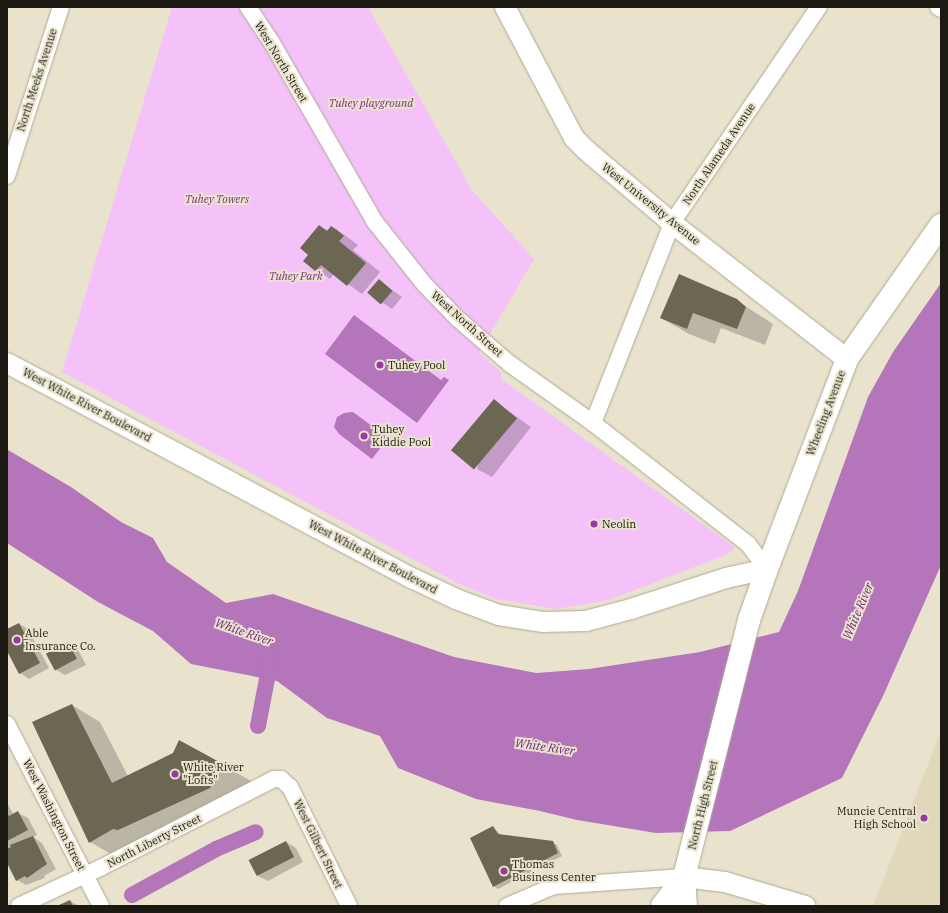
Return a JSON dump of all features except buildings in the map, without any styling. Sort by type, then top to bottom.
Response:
[{"type":"main road","name":"Wheeling Avenue","points":[[749,620],[847,359],[941,225]]},
{"type":"main road","name":"North High Street","points":[[686,906],[684,877],[749,620]]},
{"type":"main road","name":"North High Street","points":[[662,906],[684,877]]},
{"type":"street","name":"North Meeks Avenue","points":[[7,176],[61,7]]},
{"type":"street","name":"West North Street","points":[[248,7],[272,43],[375,222],[399,255],[458,318],[510,364],[593,423],[748,544],[767,569]]},
{"type":"street","name":"West University Avenue","points":[[505,7],[574,138],[672,223],[847,359]]},
{"type":"street","name":"North Alameda Avenue","points":[[593,423],[672,223],[819,7]]},
{"type":"street","name":"West White River Boulevard","points":[[7,363],[414,579],[456,599],[499,615],[543,622],[586,620],[631,609],[726,578],[767,569]]},
{"type":"street","name":"West Washington Street","points":[[7,724],[101,906]]},
{"type":"street","name":"North Liberty Street","points":[[19,906],[274,778],[287,783]]},
{"type":"street","name":"West Gilbert Street","points":[[287,783],[348,906]]},
{"type":"street","points":[[506,906],[554,886],[684,877],[725,882],[805,906]]},
{"type":"shaded area","name":"Muncie Central High School","points":[[941,731],[941,906],[873,906]]},
{"type":"green space","name":"Tuhey Park","points":[[172,7],[368,7],[472,190],[534,259],[479,353],[502,373],[500,378],[733,546],[734,549],[728,554],[609,600],[555,609],[496,599],[461,585],[62,372]]},
{"type":"water","name":"White River","points":[[941,283],[941,565],[883,696],[842,778],[730,831],[656,833],[577,820],[540,811],[476,799],[398,768],[380,736],[327,718],[277,681],[191,664],[153,631],[98,602],[7,543],[8,450],[71,487],[121,522],[153,538],[167,562],[226,603],[273,594],[454,657],[536,673],[589,669],[700,652],[779,632],[798,591],[868,397],[893,352]]},
{"type":"water","name":"Tuhey Pool","points":[[354,315],[441,380],[444,377],[449,380],[417,423],[325,354]]},
{"type":"water","name":"Tuhey Kiddie Pool","points":[[353,412],[388,438],[372,459],[339,434],[334,427],[337,417],[344,413]]},
{"type":"waterway","points":[[258,726],[271,658]]},
{"type":"waterway","points":[[132,895],[216,849],[256,832]]},
{"type":"place","name":"Tuhey Pool","points":[[380,365]]},
{"type":"place","name":"Tuhey Kiddie Pool","points":[[364,436]]},
{"type":"place","name":"Neolin","points":[[594,524]]},
{"type":"place","name":"Able Insurance Co.","points":[[17,640]]},
{"type":"place","name":"White River \"Lofts\"","points":[[175,774]]},
{"type":"place","name":"Muncie Central High School","points":[[924,818]]},
{"type":"place","name":"Thomas Business Center","points":[[504,871]]},
{"type":"park label","name":"Tuhey playground","points":[[371,103]]},
{"type":"park label","name":"Tuhey Towers","points":[[217,199]]}]
